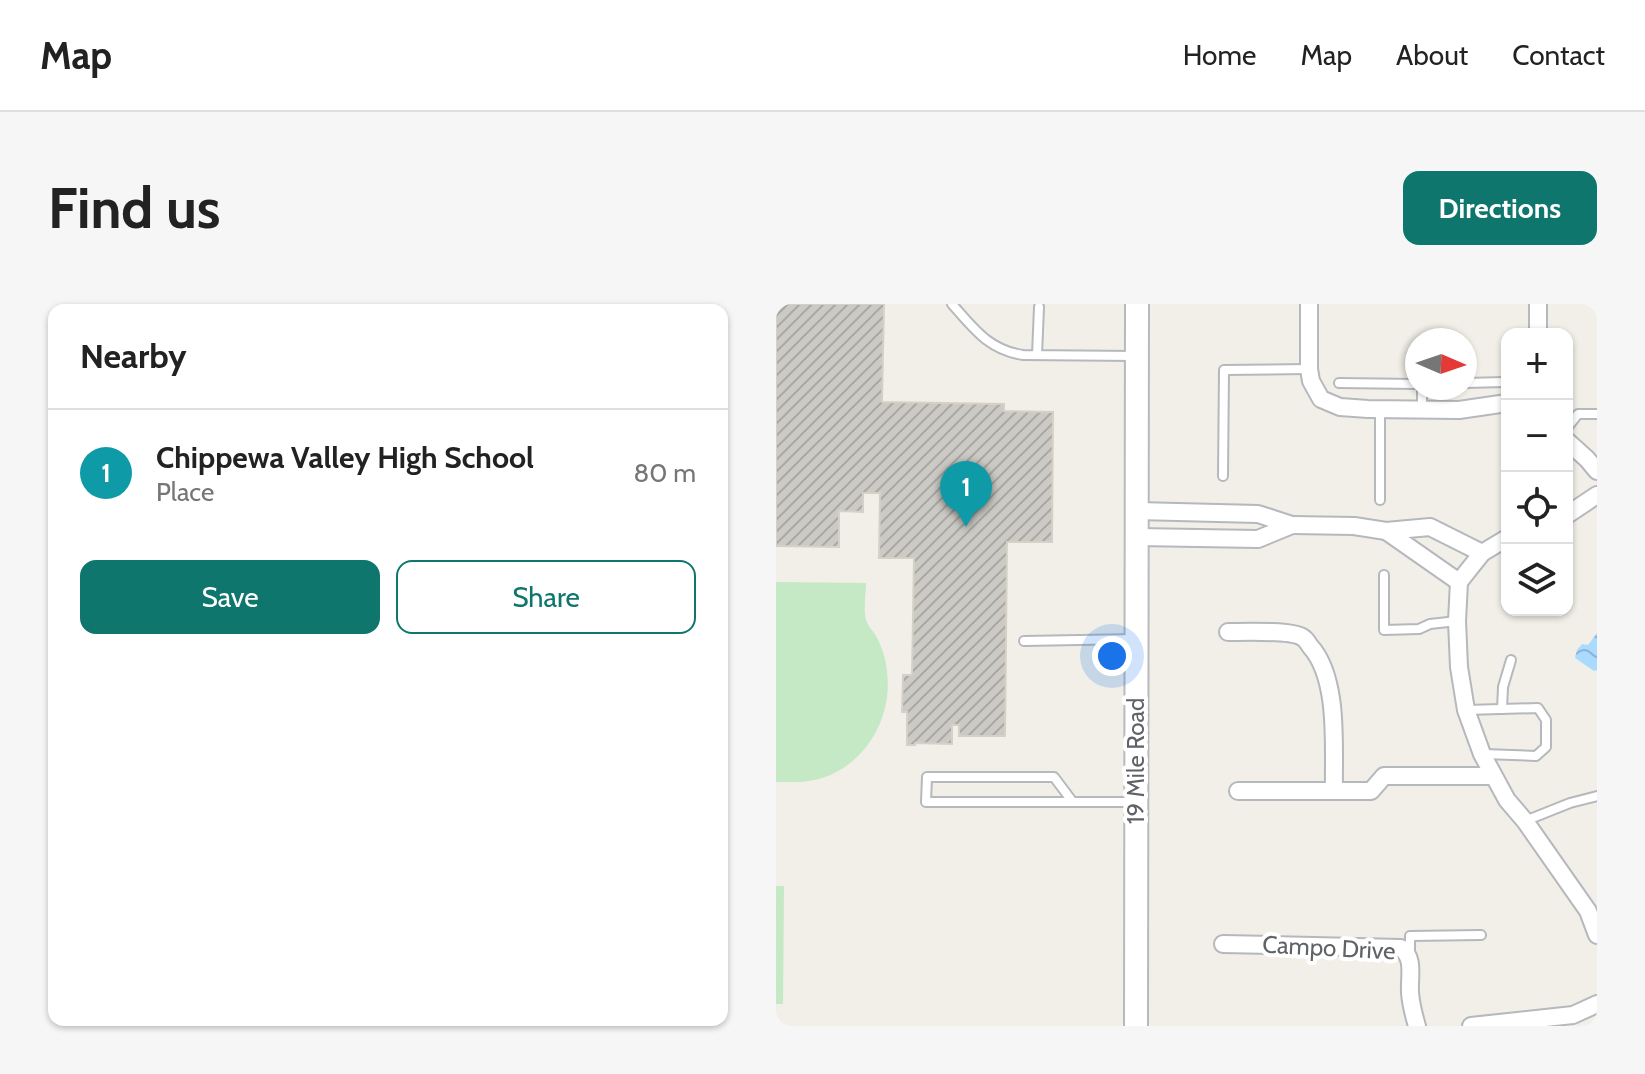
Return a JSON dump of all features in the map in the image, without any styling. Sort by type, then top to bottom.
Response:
[{"type":"street","name":"19 Mile Road","points":[[1136,1026],[1137,304]]},
{"type":"street","points":[[1309,304],[1309,369],[1311,381],[1321,399],[1340,407],[1380,410],[1459,410],[1501,404]]},
{"type":"street","points":[[1538,304],[1538,328]]},
{"type":"street","points":[[1573,446],[1597,471]]},
{"type":"street","points":[[1573,511],[1597,495]]},
{"type":"street","points":[[1137,511],[1258,514],[1292,525],[1354,526],[1386,531],[1430,527],[1482,553]]},
{"type":"street","points":[[1137,537],[1258,539],[1292,525]]},
{"type":"street","points":[[1386,531],[1459,582]]},
{"type":"street","points":[[1501,542],[1482,553],[1459,582],[1459,667],[1466,710],[1493,776],[1588,911],[1597,935]]},
{"type":"street","points":[[1228,632],[1301,636],[1317,653],[1330,685],[1334,791]]},
{"type":"street","points":[[1238,791],[1371,791],[1384,776],[1493,776]]},
{"type":"street","name":"Campo Drive","points":[[1223,944],[1401,948],[1407,952],[1410,963],[1410,994],[1417,1026]]},
{"type":"street","points":[[1471,1026],[1573,1015],[1597,1004]]},
{"type":"lane","points":[[952,304],[981,336],[1009,353],[1137,356]]},
{"type":"lane","points":[[1037,355],[1039,307]]},
{"type":"lane","points":[[1223,476],[1224,370],[1309,369]]},
{"type":"lane","points":[[1477,383],[1501,382]]},
{"type":"lane","points":[[1339,383],[1405,384]]},
{"type":"lane","points":[[1422,400],[1422,410]]},
{"type":"lane","points":[[1380,410],[1380,500]]},
{"type":"lane","points":[[1573,420],[1578,414],[1597,414]]},
{"type":"lane","points":[[1384,575],[1384,630],[1419,629],[1430,624],[1457,621]]},
{"type":"lane","points":[[1024,641],[1136,639]]},
{"type":"lane","points":[[1502,709],[1503,687],[1511,660]]},
{"type":"lane","points":[[1466,710],[1538,708],[1546,720],[1546,747],[1536,756],[1482,754]]},
{"type":"lane","points":[[1072,801],[1054,777],[927,777],[926,802],[1136,802]]},
{"type":"lane","points":[[1525,821],[1597,796]]},
{"type":"lane","points":[[1410,963],[1410,936],[1481,935]]},
{"type":"green space","points":[[776,582],[866,583],[866,620],[886,662],[888,689],[885,706],[872,738],[850,763],[835,773],[814,780],[776,782]]},
{"type":"green space","points":[[776,886],[784,886],[783,1004],[776,1004]]},
{"type":"water","points":[[1597,633],[1597,670],[1594,671],[1575,658],[1582,644],[1588,645]]},
{"type":"building","points":[[776,304],[884,304],[882,402],[1004,404],[1004,411],[1053,412],[1052,542],[1007,542],[1005,736],[959,736],[959,725],[952,725],[952,744],[907,745],[907,712],[902,712],[903,675],[912,675],[914,558],[879,558],[880,493],[863,493],[863,512],[839,511],[839,547],[776,546]]},
{"type":"place","name":"Chippewa Valley High School","points":[[966,527]]}]
